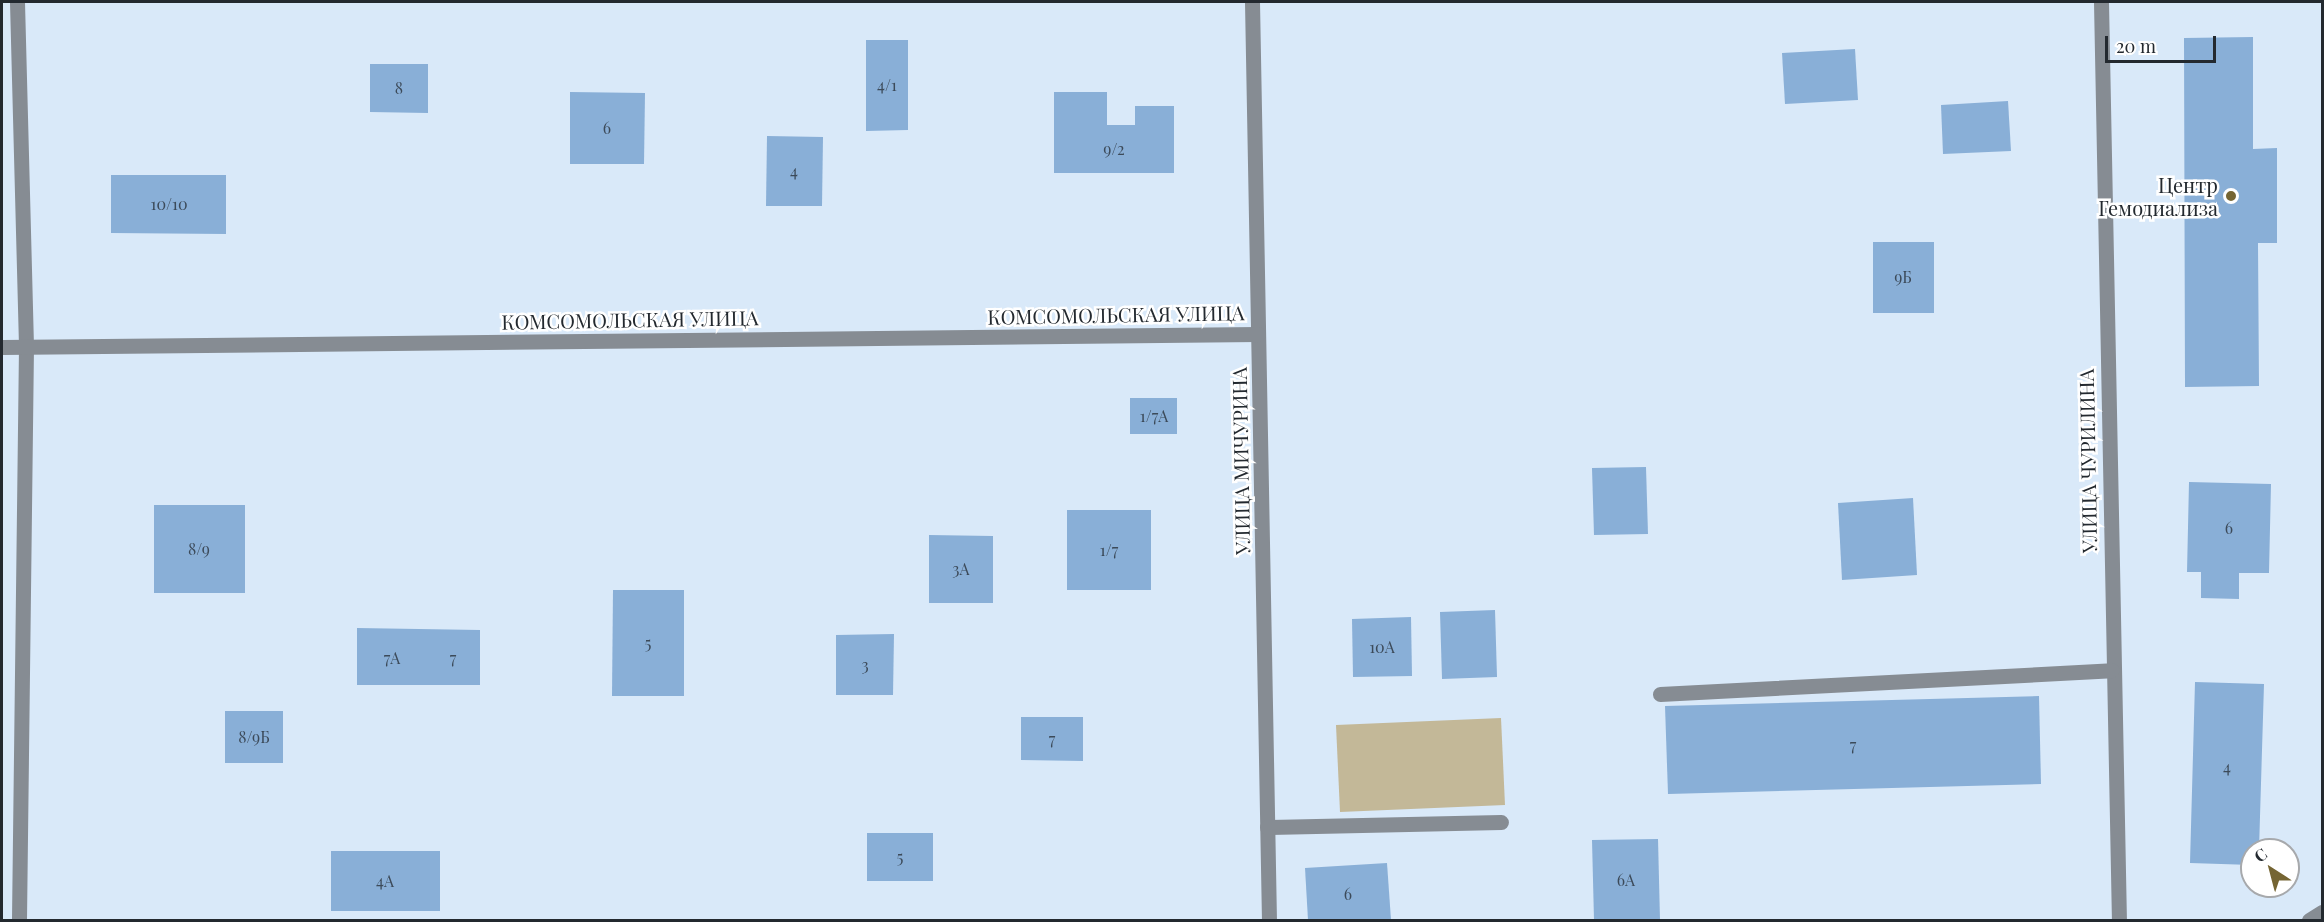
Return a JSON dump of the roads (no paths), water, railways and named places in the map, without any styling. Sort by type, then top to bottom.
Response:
[{"type":"street","points":[[17,2],[26,346],[19,921]]},
{"type":"street","name":"УЛИЦА МИЧУРИНА","points":[[1252,2],[1269,921]]},
{"type":"street","name":"УЛИЦА ЧУРИЛИНА","points":[[2101,2],[2111,670],[2119,921]]},
{"type":"street","name":"КОМСОМОЛЬСКАЯ УЛИЦА","points":[[2,347],[1258,334]]},
{"type":"street","points":[[1660,694],[2111,670]]},
{"type":"street","points":[[1268,827],[1501,822]]},
{"type":"street","points":[[2309,921],[2322,912]]},
{"type":"place","name":"Центр Гемодиализа","points":[[2231,196]]}]
